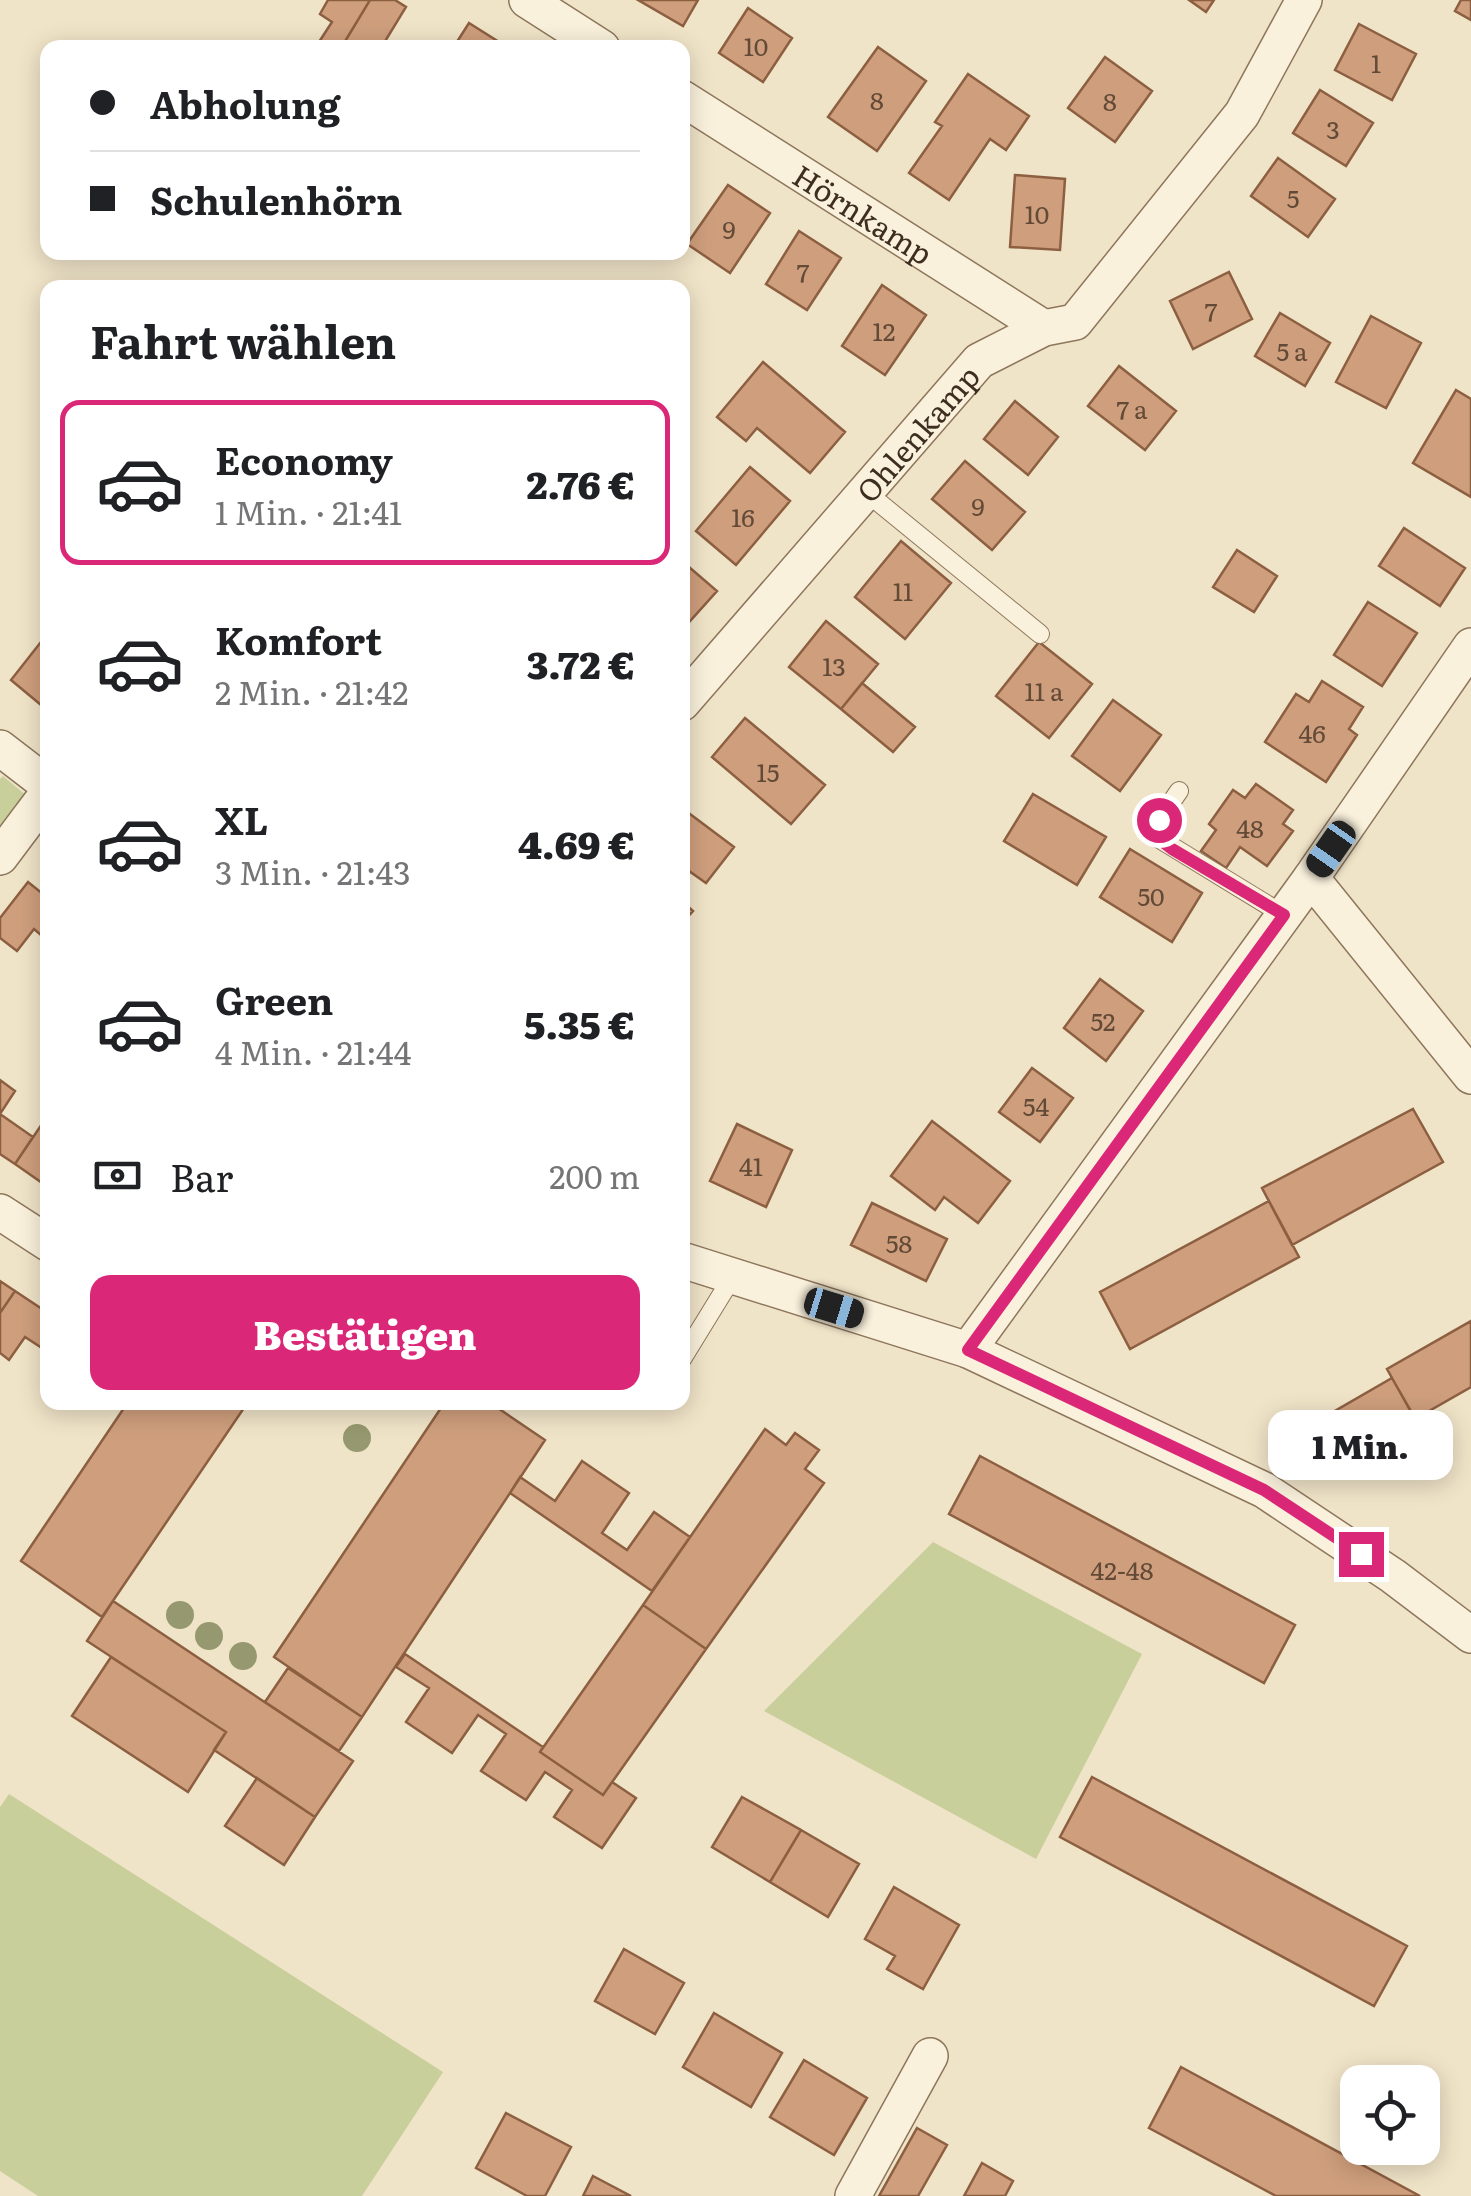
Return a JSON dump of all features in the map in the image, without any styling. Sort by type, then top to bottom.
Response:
[{"type":"street","points":[[528,0],[590,40]]},
{"type":"street","name":"Ohlenkamp","points":[[690,694],[978,361],[1044,328],[1074,322],[1242,114],[1304,0]]},
{"type":"street","name":"Hörnkamp","points":[[690,103],[1044,328]]},
{"type":"street","points":[[968,1350],[1311,878],[1471,646]]},
{"type":"street","points":[[0,748],[40,779]]},
{"type":"street","points":[[0,857],[40,804]]},
{"type":"street","points":[[1311,878],[1471,1076]]},
{"type":"street","points":[[0,1212],[40,1238]]},
{"type":"street","points":[[690,1263],[968,1350],[1264,1490],[1393,1576],[1471,1635]]},
{"type":"street","points":[[853,2196],[930,2056]]},
{"type":"lane","points":[[866,492],[1040,634]]},
{"type":"lane","points":[[1179,791],[1159,820],[1158,838],[1284,915]]},
{"type":"lane","points":[[690,1346],[732,1276]]},
{"type":"green space","points":[[3,776],[28,797],[0,834],[0,779]]},
{"type":"green space","points":[[933,1542],[1142,1654],[1036,1859],[764,1711]]},
{"type":"green space","points":[[9,1794],[443,2072],[362,2196],[38,2196],[0,2171],[0,1807]]},
{"type":"building","points":[[328,0],[370,0],[346,40],[320,40],[332,22],[320,14]]},
{"type":"building","points":[[370,0],[395,0],[406,7],[386,40],[346,40]]},
{"type":"building","points":[[638,0],[698,0],[683,26]]},
{"type":"building","points":[[1189,0],[1214,0],[1206,12]]},
{"type":"building","points":[[1461,0],[1471,0],[1471,20],[1455,11]]},
{"type":"building","points":[[748,8],[792,38],[763,82],[719,53]]},
{"type":"building","points":[[469,23],[496,40],[458,40]]},
{"type":"building","points":[[1359,24],[1416,54],[1392,100],[1335,70]]},
{"type":"building","points":[[878,47],[926,81],[877,151],[828,117]]},
{"type":"building","points":[[1105,57],[1152,91],[1115,142],[1068,108]]},
{"type":"building","points":[[968,74],[1029,116],[1006,150],[990,139],[949,200],[909,173],[942,126],[935,122]]},
{"type":"building","points":[[1320,90],[1373,123],[1346,166],[1293,133]]},
{"type":"building","points":[[1278,158],[1335,199],[1308,237],[1251,196]]},
{"type":"building","points":[[1015,175],[1065,179],[1060,250],[1010,247]]},
{"type":"building","points":[[728,185],[770,213],[730,273],[690,246],[690,240]]},
{"type":"building","points":[[799,231],[841,258],[807,310],[766,284]]},
{"type":"building","points":[[1229,272],[1252,319],[1193,349],[1170,301]]},
{"type":"building","points":[[882,285],[926,315],[885,375],[842,346]]},
{"type":"building","points":[[1280,313],[1330,343],[1305,386],[1255,356]]},
{"type":"building","points":[[1371,316],[1421,343],[1386,408],[1336,382]]},
{"type":"building","points":[[763,362],[845,432],[810,473],[757,428],[746,441],[717,417]]},
{"type":"building","points":[[1119,366],[1176,411],[1145,450],[1088,406]]},
{"type":"building","points":[[1456,390],[1471,399],[1471,497],[1413,463]]},
{"type":"building","points":[[1015,401],[1058,437],[1028,475],[984,439]]},
{"type":"building","points":[[965,461],[1025,512],[992,550],[932,499]]},
{"type":"building","points":[[750,467],[790,501],[736,565],[696,531]]},
{"type":"building","points":[[1404,528],[1465,568],[1440,606],[1379,566]]},
{"type":"building","points":[[901,541],[951,583],[905,639],[855,597]]},
{"type":"building","points":[[1237,550],[1277,576],[1254,612],[1213,587]]},
{"type":"building","points":[[690,568],[717,591],[690,621]]},
{"type":"building","points":[[1368,602],[1417,633],[1382,686],[1334,655]]},
{"type":"building","points":[[826,621],[878,664],[841,709],[789,667]]},
{"type":"building","points":[[1039,642],[1092,684],[1049,738],[996,696]]},
{"type":"building","points":[[40,643],[40,704],[11,680]]},
{"type":"building","points":[[1322,681],[1363,707],[1349,729],[1357,735],[1326,782],[1265,742],[1296,694],[1309,702]]},
{"type":"building","points":[[862,683],[915,727],[893,752],[841,709]]},
{"type":"building","points":[[1113,700],[1161,735],[1120,791],[1072,756]]},
{"type":"building","points":[[745,718],[825,785],[791,824],[712,757]]},
{"type":"building","points":[[1256,784],[1293,810],[1283,824],[1293,831],[1267,866],[1240,847],[1226,868],[1201,851],[1216,830],[1209,824],[1233,790],[1245,798]]},
{"type":"building","points":[[1033,794],[1106,837],[1077,885],[1004,841]]},
{"type":"building","points":[[690,814],[734,847],[706,883],[690,872]]},
{"type":"building","points":[[1130,849],[1202,893],[1172,942],[1100,897]]},
{"type":"building","points":[[28,882],[40,892],[40,934],[34,929],[17,951],[0,938],[0,918]]},
{"type":"building","points":[[1100,979],[1143,1011],[1106,1061],[1064,1028]]},
{"type":"building","points":[[1032,1068],[1073,1098],[1040,1142],[999,1112]]},
{"type":"building","points":[[0,1080],[15,1091],[0,1114]]},
{"type":"building","points":[[1413,1109],[1443,1162],[1292,1245],[1262,1188]]},
{"type":"building","points":[[0,1114],[33,1137],[15,1164],[0,1154]]},
{"type":"building","points":[[932,1121],[1010,1181],[978,1223],[944,1197],[935,1210],[891,1176]]},
{"type":"building","points":[[737,1124],[792,1150],[766,1207],[710,1181]]},
{"type":"building","points":[[40,1127],[40,1181],[15,1164]]},
{"type":"building","points":[[1269,1201],[1299,1257],[1130,1349],[1100,1292]]},
{"type":"building","points":[[872,1203],[947,1239],[926,1281],[851,1245]]},
{"type":"building","points":[[0,1281],[15,1291],[0,1313]]},
{"type":"building","points":[[15,1291],[40,1308],[40,1347],[25,1337],[9,1360],[0,1353],[0,1313]]},
{"type":"building","points":[[1471,1321],[1471,1387],[1415,1419],[1387,1369]]},
{"type":"building","points":[[1392,1378],[1420,1427],[1349,1468],[1321,1419]]},
{"type":"building","points":[[123,1410],[243,1410],[102,1617],[21,1561]]},
{"type":"building","points":[[440,1410],[501,1410],[545,1440],[362,1717],[274,1657]]},
{"type":"building","points":[[765,1429],[786,1445],[795,1433],[819,1450],[805,1469],[824,1483],[706,1649],[643,1605]]},
{"type":"building","points":[[980,1456],[1295,1625],[1264,1683],[949,1514]]},
{"type":"building","points":[[582,1461],[629,1493],[602,1533],[627,1550],[654,1512],[690,1537],[652,1591],[510,1493],[520,1477],[555,1501]]},
{"type":"building","points":[[113,1601],[353,1761],[315,1817],[214,1750],[226,1732],[87,1641]]},
{"type":"building","points":[[643,1605],[706,1649],[603,1795],[540,1752]]},
{"type":"building","points":[[405,1654],[543,1747],[540,1752],[603,1795],[612,1782],[636,1798],[602,1848],[554,1817],[572,1790],[545,1772],[526,1800],[481,1771],[506,1734],[478,1715],[452,1753],[406,1722],[429,1688],[396,1667]]},
{"type":"building","points":[[111,1657],[226,1732],[188,1792],[72,1716]]},
{"type":"building","points":[[288,1668],[362,1717],[339,1751],[265,1702]]},
{"type":"building","points":[[1092,1777],[1407,1946],[1374,2006],[1060,1837]]},
{"type":"building","points":[[257,1778],[315,1817],[284,1865],[225,1826]]},
{"type":"building","points":[[742,1797],[801,1830],[770,1882],[712,1847]]},
{"type":"building","points":[[801,1830],[859,1864],[828,1917],[770,1882]]},
{"type":"building","points":[[894,1887],[959,1925],[923,1989],[887,1969],[895,1956],[865,1939]]},
{"type":"building","points":[[624,1949],[684,1983],[655,2034],[595,2001]]},
{"type":"building","points":[[714,2013],[782,2053],[751,2107],[683,2067]]},
{"type":"building","points":[[804,2060],[867,2098],[834,2155],[770,2117]]},
{"type":"building","points":[[1181,2067],[1340,2153],[1340,2165],[1363,2165],[1420,2196],[1276,2196],[1149,2128]]},
{"type":"building","points":[[506,2113],[571,2147],[545,2196],[527,2196],[476,2168]]},
{"type":"building","points":[[917,2128],[947,2145],[918,2196],[879,2196]]},
{"type":"building","points":[[982,2163],[1013,2181],[1005,2196],[964,2196]]},
{"type":"building","points":[[593,2176],[631,2196],[583,2196]]},
{"type":"route","points":[[1159,820],[1158,838],[1172,849],[1284,915],[968,1350],[1264,1490],[1361,1554]]}]
